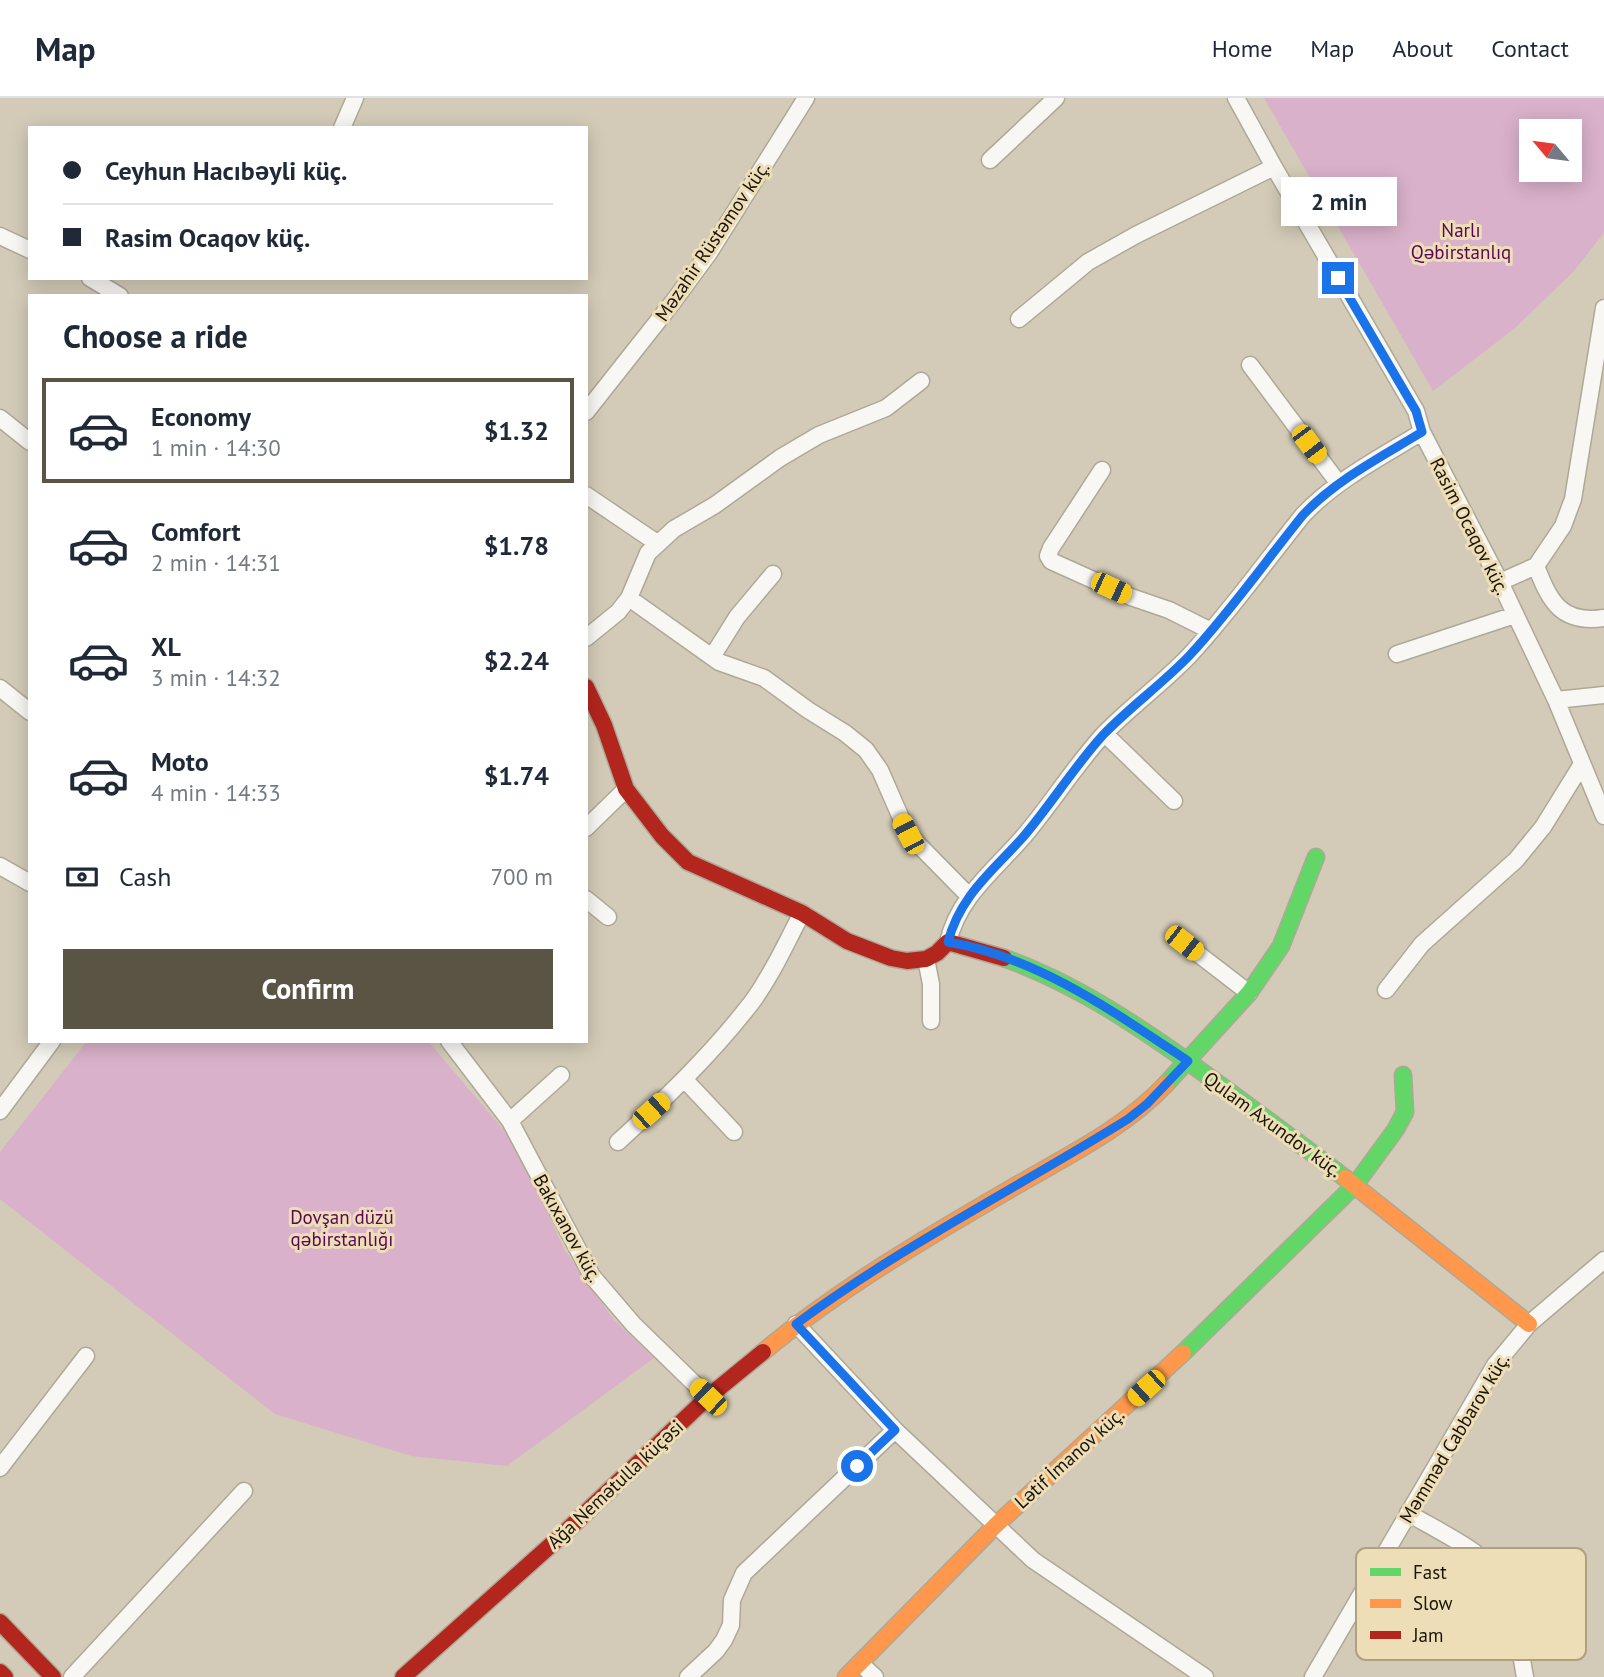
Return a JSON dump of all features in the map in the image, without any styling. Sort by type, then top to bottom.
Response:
[{"type":"main road","points":[[588,691],[604,725],[626,789],[663,836],[688,862],[802,913],[847,941],[891,958],[906,961],[926,959],[948,942]]},
{"type":"main road","name":"Ağa Nemətulla küçəsi","points":[[403,1677],[561,1536],[708,1397],[796,1324],[908,1250],[1128,1119],[1147,1104],[1249,993],[1281,946],[1316,858]]},
{"type":"main road","name":"Qulam Axundov küç.","points":[[948,942],[968,945],[1070,986],[1188,1061],[1355,1185],[1530,1324]]},
{"type":"main road","name":"Lətif İmanov küç.","points":[[846,1677],[995,1526],[1146,1388],[1355,1185],[1396,1129],[1405,1112],[1403,1075]]},
{"type":"main road","points":[[0,1622],[53,1677]]},
{"type":"main road","points":[[0,1672],[5,1677]]},
{"type":"street","points":[[343,126],[355,98]]},
{"type":"street","name":"Məzahir Rüstəmov küç.","points":[[588,409],[709,253],[806,98]]},
{"type":"street","points":[[990,160],[1056,98]]},
{"type":"street","name":"Rasim Ocaqov küç.","points":[[1236,98],[1273,167],[1416,411],[1422,432],[1500,582],[1556,700],[1604,816]]},
{"type":"street","points":[[1019,319],[1088,262],[1273,167]]},
{"type":"street","points":[[0,236],[28,249]]},
{"type":"street","points":[[93,280],[117,294]]},
{"type":"street","points":[[1500,582],[1536,566],[1563,526],[1573,499],[1604,308]]},
{"type":"street","points":[[1250,365],[1339,484]]},
{"type":"street","points":[[588,636],[618,612],[629,598],[648,553],[674,528],[715,505],[780,458],[819,435],[886,408],[921,381]]},
{"type":"street","points":[[0,418],[28,440]]},
{"type":"street","points":[[948,942],[958,911],[968,895],[1027,832],[1074,769],[1105,734],[1187,658],[1211,631],[1303,515],[1339,484],[1422,432]]},
{"type":"street","points":[[1102,470],[1051,548],[1048,556],[1051,561],[1131,597],[1169,610],[1211,631]]},
{"type":"street","points":[[588,496],[657,543]]},
{"type":"street","points":[[1536,566],[1548,596],[1564,612],[1587,620],[1604,618]]},
{"type":"street","points":[[712,657],[737,617],[773,574]]},
{"type":"street","points":[[629,598],[719,662],[764,678],[866,750],[880,770],[908,834],[968,895]]},
{"type":"street","points":[[1397,654],[1515,615]]},
{"type":"street","points":[[0,688],[28,710]]},
{"type":"street","points":[[1556,700],[1604,695]]},
{"type":"street","points":[[1105,734],[1174,801]]},
{"type":"street","points":[[1385,990],[1422,944],[1516,860],[1543,827],[1582,764]]},
{"type":"street","points":[[588,826],[626,789]]},
{"type":"street","points":[[0,866],[28,882]]},
{"type":"street","points":[[588,901],[608,917]]},
{"type":"street","points":[[618,1142],[685,1080],[752,1002],[771,973],[802,913]]},
{"type":"street","points":[[1184,943],[1249,993]]},
{"type":"street","points":[[926,959],[931,985],[931,1021]]},
{"type":"street","points":[[0,1111],[51,1043]]},
{"type":"street","name":"Bakıxanov küç.","points":[[451,1043],[510,1121],[592,1276],[633,1324],[708,1397]]},
{"type":"street","points":[[510,1121],[561,1075]]},
{"type":"street","points":[[685,1080],[734,1132]]},
{"type":"street","name":"Məmməd Cabbarov küç.","points":[[1388,1548],[1495,1365],[1530,1324],[1604,1260]]},
{"type":"street","points":[[796,1324],[895,1430],[1033,1560],[1205,1677]]},
{"type":"street","points":[[0,1468],[86,1356]]},
{"type":"street","points":[[688,1677],[724,1640],[731,1625],[732,1600],[744,1573],[895,1430]]},
{"type":"street","points":[[72,1677],[244,1491]]},
{"type":"street","points":[[1408,1513],[1466,1548]]},
{"type":"street","name":"Məmməd Cabbarov küç.","points":[[1313,1677],[1356,1603]]},
{"type":"street","points":[[860,1663],[875,1677]]},
{"type":"green space","name":"Narlı Qəbirstanlıq","points":[[1264,98],[1604,98],[1604,233],[1573,272],[1514,329],[1433,391]]},
{"type":"green space","name":"Dovşan düzü qəbirstanlığı","points":[[85,1043],[430,1043],[517,1146],[564,1249],[613,1319],[654,1358],[507,1466],[411,1456],[275,1414],[0,1199],[0,1152]]},
{"type":"traffic: fast","points":[[1166,1084],[1249,993],[1281,946],[1316,857]]},
{"type":"traffic: fast","points":[[1004,958],[1054,979],[1124,1018],[1190,1063],[1345,1178]]},
{"type":"traffic: fast","points":[[1183,1353],[1355,1185],[1396,1129],[1405,1112],[1403,1075]]},
{"type":"traffic: slow","points":[[763,1352],[822,1306],[884,1265],[1113,1129],[1166,1084]]},
{"type":"traffic: slow","points":[[1345,1178],[1529,1324]]},
{"type":"traffic: slow","points":[[846,1677],[995,1526],[1183,1353]]},
{"type":"traffic: jam","points":[[588,691],[604,725],[626,789],[662,836],[688,862],[802,913],[847,941],[891,958],[907,961],[926,959],[948,942],[1004,958]]},
{"type":"traffic: jam","points":[[403,1677],[561,1536],[708,1397],[763,1352]]},
{"type":"traffic: jam","points":[[0,1622],[53,1677]]},
{"type":"traffic: jam","points":[[0,1672],[5,1677]]},
{"type":"route","points":[[857,1466],[895,1430],[796,1324],[919,1243],[1128,1119],[1147,1104],[1188,1061],[1070,986],[968,945],[948,942],[958,911],[968,895],[1027,832],[1074,769],[1105,734],[1187,658],[1211,631],[1303,515],[1339,484],[1422,432],[1416,411],[1338,278]]}]
